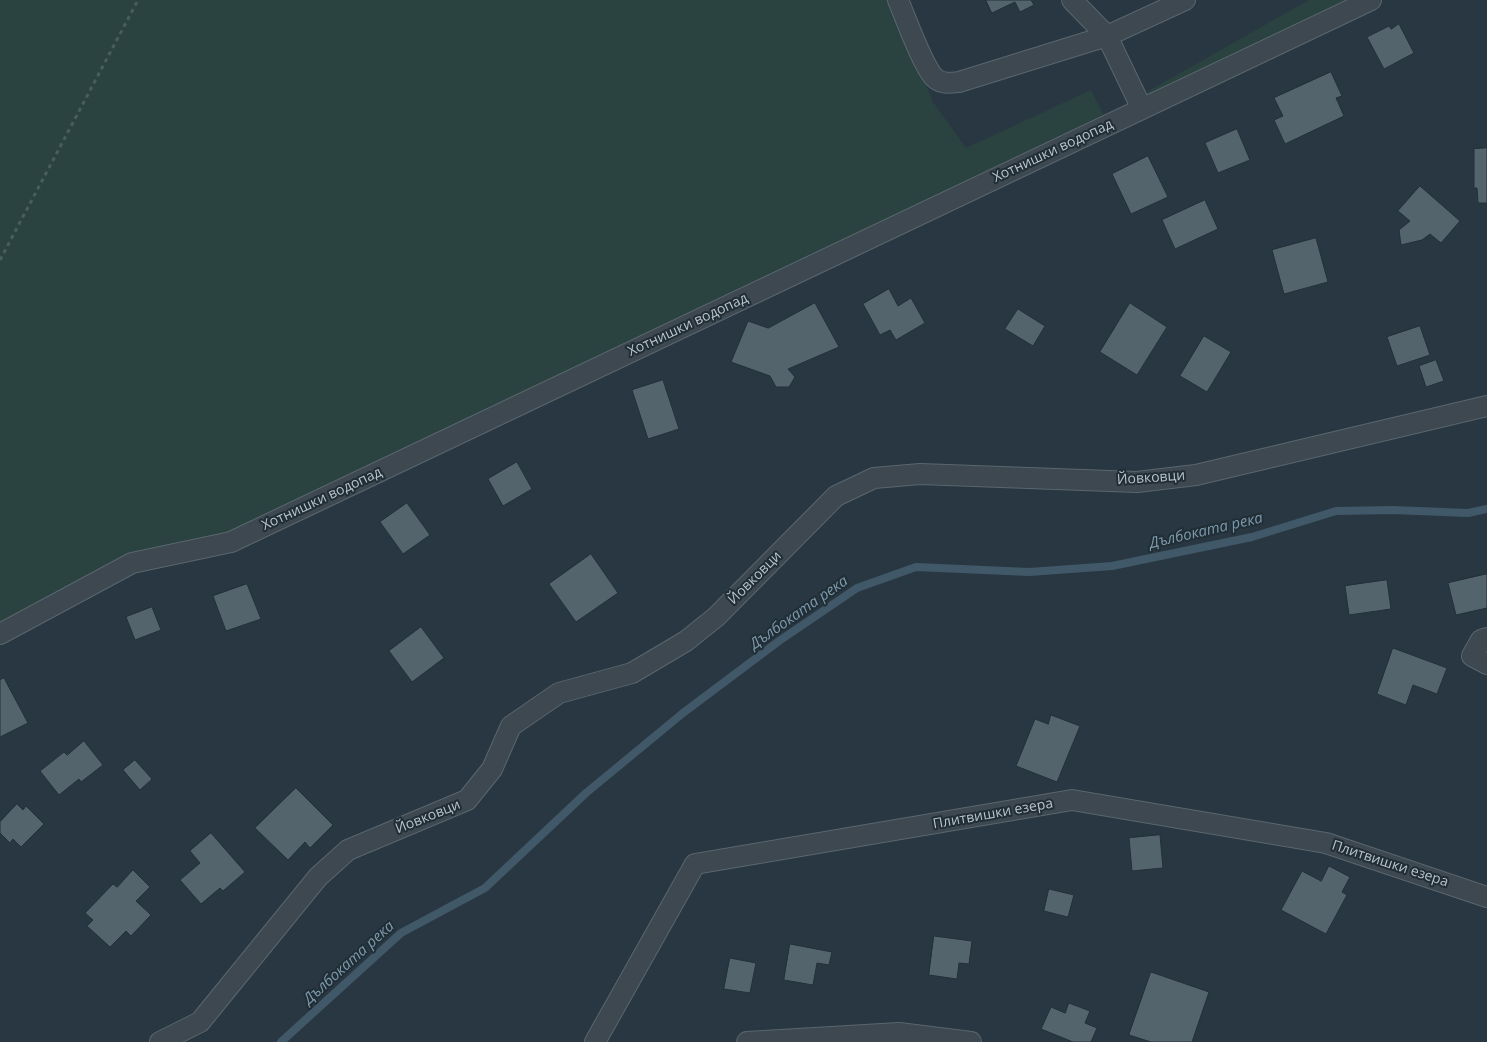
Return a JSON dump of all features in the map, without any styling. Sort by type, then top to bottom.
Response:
[{"type":"street","points":[[898,0],[927,68],[934,78],[946,83],[959,82],[1107,36],[1185,0]]},
{"type":"street","points":[[1072,0],[1107,36],[1142,109]]},
{"type":"street","name":"Хотнишки водопад","points":[[0,634],[132,563],[231,542],[1371,0]]},
{"type":"street","name":"Йовковци","points":[[160,1042],[200,1022],[318,877],[348,850],[467,800],[492,769],[511,726],[559,693],[632,673],[686,641],[716,618],[836,496],[874,478],[920,474],[1137,482],[1196,475],[1487,406]]},
{"type":"street","points":[[1484,639],[1472,656],[1487,664]]},
{"type":"street","name":"Плитвишки езера","points":[[595,1042],[695,864],[1072,800],[1326,843],[1487,897]]},
{"type":"street","points":[[747,1042],[899,1033],[971,1042]]},
{"type":"path","points":[[0,260],[138,0]]},
{"type":"green space","points":[[0,0],[891,0],[933,102],[966,148],[1091,90],[1104,116],[1309,0],[1371,0],[231,542],[132,563],[0,634]]},
{"type":"building","points":[[986,0],[1031,0],[1034,5],[1020,12],[1015,2],[992,13]]},
{"type":"building","points":[[1399,24],[1414,53],[1384,69],[1367,37],[1389,26],[1391,29]]},
{"type":"building","points":[[1331,72],[1342,96],[1336,98],[1344,116],[1285,144],[1274,120],[1283,116],[1274,98]]},
{"type":"building","points":[[1237,129],[1250,160],[1218,173],[1205,143]]},
{"type":"building","points":[[1487,148],[1487,203],[1478,203],[1477,188],[1474,188],[1474,149]]},
{"type":"building","points":[[1148,156],[1168,197],[1131,214],[1112,174]]},
{"type":"building","points":[[1420,186],[1460,221],[1441,243],[1430,234],[1422,240],[1401,245],[1399,230],[1410,221],[1398,211]]},
{"type":"building","points":[[1205,200],[1218,229],[1175,249],[1162,220]]},
{"type":"building","points":[[1316,238],[1328,282],[1284,294],[1272,250]]},
{"type":"building","points":[[889,289],[898,306],[911,298],[925,323],[896,340],[890,330],[880,335],[863,304]]},
{"type":"building","points":[[815,303],[839,347],[788,369],[795,377],[789,387],[776,387],[770,376],[731,362],[748,321],[768,328]]},
{"type":"building","points":[[1130,303],[1167,327],[1137,375],[1100,352]]},
{"type":"building","points":[[1018,309],[1045,326],[1033,346],[1005,329]]},
{"type":"building","points":[[1420,326],[1430,355],[1397,366],[1387,337]]},
{"type":"building","points":[[1204,336],[1231,352],[1207,392],[1180,376]]},
{"type":"building","points":[[1436,360],[1444,381],[1426,387],[1419,366]]},
{"type":"building","points":[[663,380],[679,429],[648,439],[632,390]]},
{"type":"building","points":[[517,462],[532,489],[503,506],[488,479]]},
{"type":"building","points":[[407,503],[430,535],[403,554],[380,522]]},
{"type":"building","points":[[591,554],[618,593],[576,622],[549,584]]},
{"type":"building","points":[[1487,574],[1487,608],[1456,615],[1448,583]]},
{"type":"building","points":[[1387,580],[1391,609],[1349,615],[1345,586]]},
{"type":"building","points":[[247,584],[261,619],[226,631],[213,596]]},
{"type":"building","points":[[152,607],[161,630],[135,640],[126,617]]},
{"type":"building","points":[[421,627],[444,658],[412,682],[389,651]]},
{"type":"building","points":[[1393,648],[1447,668],[1437,694],[1413,685],[1406,705],[1377,694]]},
{"type":"building","points":[[4,678],[28,723],[0,737],[0,680]]},
{"type":"building","points":[[1051,715],[1080,726],[1057,782],[1016,766],[1035,719],[1048,724]]},
{"type":"building","points":[[84,741],[103,765],[81,782],[79,779],[59,795],[40,771],[64,752],[67,755]]},
{"type":"building","points":[[135,760],[152,779],[140,790],[123,770]]},
{"type":"building","points":[[296,788],[333,825],[310,848],[305,842],[288,860],[255,828]]},
{"type":"building","points":[[17,804],[23,810],[26,806],[44,824],[21,847],[13,839],[10,843],[0,833],[0,822]]},
{"type":"building","points":[[211,833],[245,872],[223,891],[220,888],[201,904],[180,880],[200,863],[190,851]]},
{"type":"building","points":[[1160,835],[1163,868],[1132,871],[1129,838]]},
{"type":"building","points":[[1329,866],[1350,877],[1342,892],[1347,895],[1326,934],[1281,910],[1302,871],[1321,881]]},
{"type":"building","points":[[133,870],[150,887],[136,901],[151,915],[131,936],[126,931],[110,947],[87,926],[93,920],[85,913],[113,884],[117,887]]},
{"type":"building","points":[[1049,889],[1074,895],[1068,917],[1044,911]]},
{"type":"building","points":[[934,936],[972,941],[969,964],[959,963],[957,979],[929,975]]},
{"type":"building","points":[[790,944],[832,952],[829,965],[817,963],[813,985],[784,980]]},
{"type":"building","points":[[730,958],[756,963],[750,993],[724,989]]},
{"type":"building","points":[[1151,972],[1209,992],[1192,1042],[1151,1042],[1129,1035]]},
{"type":"building","points":[[1069,1003],[1090,1011],[1085,1023],[1097,1028],[1091,1042],[1073,1042],[1041,1029],[1051,1007],[1065,1013]]},
{"type":"waterway","name":"Дълбоката река","points":[[281,1042],[401,933],[485,888],[586,793],[683,713],[779,641],[857,588],[916,567],[1029,572],[1112,566],[1252,537],[1336,511],[1393,510],[1468,513],[1487,509]]}]
